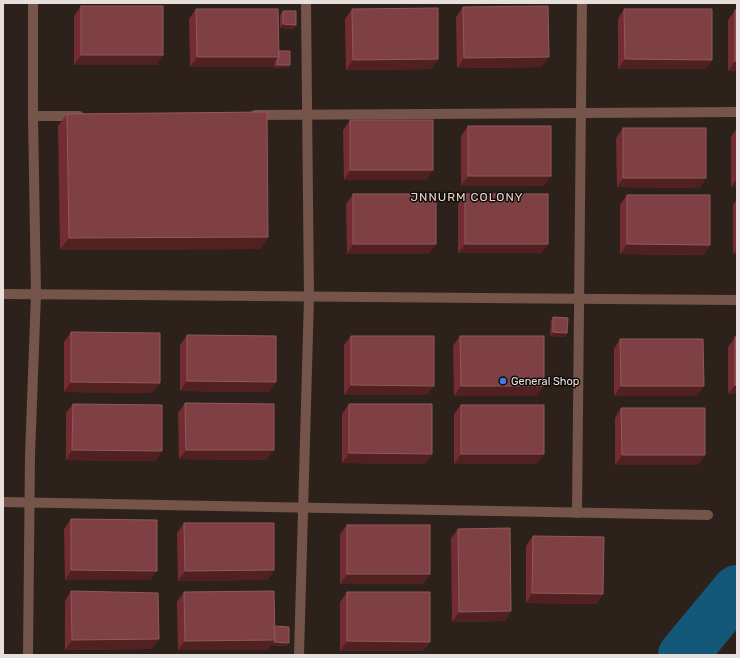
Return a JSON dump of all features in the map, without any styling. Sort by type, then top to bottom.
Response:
[{"type":"street","points":[[28,655],[29,502],[36,294],[33,3]]},
{"type":"street","points":[[299,655],[309,297],[306,3]]},
{"type":"street","points":[[577,513],[582,3]]},
{"type":"street","points":[[245,115],[737,112]]},
{"type":"street","points":[[33,116],[88,116]]},
{"type":"street","points":[[3,294],[737,300]]},
{"type":"street","points":[[3,502],[708,515]]},
{"type":"building","points":[[81,6],[163,6],[163,55],[81,55]]},
{"type":"building","points":[[548,6],[549,57],[464,58],[463,7]]},
{"type":"building","points":[[438,8],[438,59],[353,60],[352,9]]},
{"type":"building","points":[[196,9],[278,9],[279,57],[197,57]]},
{"type":"building","points":[[624,9],[712,9],[712,60],[625,59]]},
{"type":"building","points":[[735,10],[737,10],[737,61],[735,61]]},
{"type":"building","points":[[283,11],[296,11],[296,25],[283,24]]},
{"type":"building","points":[[279,51],[290,51],[290,65],[277,65]]},
{"type":"building","points":[[267,112],[268,237],[69,238],[67,114]]},
{"type":"building","points":[[350,120],[433,120],[433,170],[350,170]]},
{"type":"building","points":[[468,126],[551,126],[551,176],[468,176]]},
{"type":"building","points":[[623,128],[706,128],[706,178],[623,178]]},
{"type":"building","points":[[353,194],[436,194],[436,244],[353,244]]},
{"type":"building","points":[[465,194],[548,194],[548,244],[465,244]]},
{"type":"building","points":[[627,195],[710,195],[710,245],[627,244]]},
{"type":"building","points":[[553,317],[568,318],[567,333],[553,332]]},
{"type":"building","points":[[71,332],[160,333],[160,383],[71,382]]},
{"type":"building","points":[[187,335],[276,336],[276,382],[187,381]]},
{"type":"building","points":[[351,336],[434,336],[434,386],[351,385]]},
{"type":"building","points":[[460,336],[544,336],[544,386],[461,386]]},
{"type":"building","points":[[735,337],[737,337],[737,385],[735,385]]},
{"type":"building","points":[[620,339],[703,339],[704,386],[621,386]]},
{"type":"building","points":[[185,403],[274,404],[274,450],[186,450]]},
{"type":"building","points":[[73,404],[162,405],[162,451],[72,450]]},
{"type":"building","points":[[349,404],[432,404],[432,454],[349,453]]},
{"type":"building","points":[[461,405],[544,405],[544,454],[461,454]]},
{"type":"building","points":[[621,408],[705,408],[705,455],[622,455]]},
{"type":"building","points":[[71,519],[157,520],[157,571],[71,570]]},
{"type":"building","points":[[184,523],[274,523],[274,570],[185,571]]},
{"type":"building","points":[[347,525],[430,525],[430,574],[347,574]]},
{"type":"building","points":[[510,528],[511,611],[459,612],[458,529]]},
{"type":"building","points":[[533,536],[604,537],[603,594],[532,593]]},
{"type":"building","points":[[71,591],[158,593],[159,639],[72,640]]},
{"type":"building","points":[[274,591],[275,640],[185,641],[184,592]]},
{"type":"building","points":[[347,592],[430,592],[430,642],[347,641]]},
{"type":"building","points":[[274,626],[289,627],[289,643],[274,642]]},
{"type":"waterway","points":[[683,655],[737,590]]},
{"type":"place","name":"General Shop","points":[[503,381]]},
{"type":"district","name":"JNNURM COLONY","points":[[467,197]]}]
